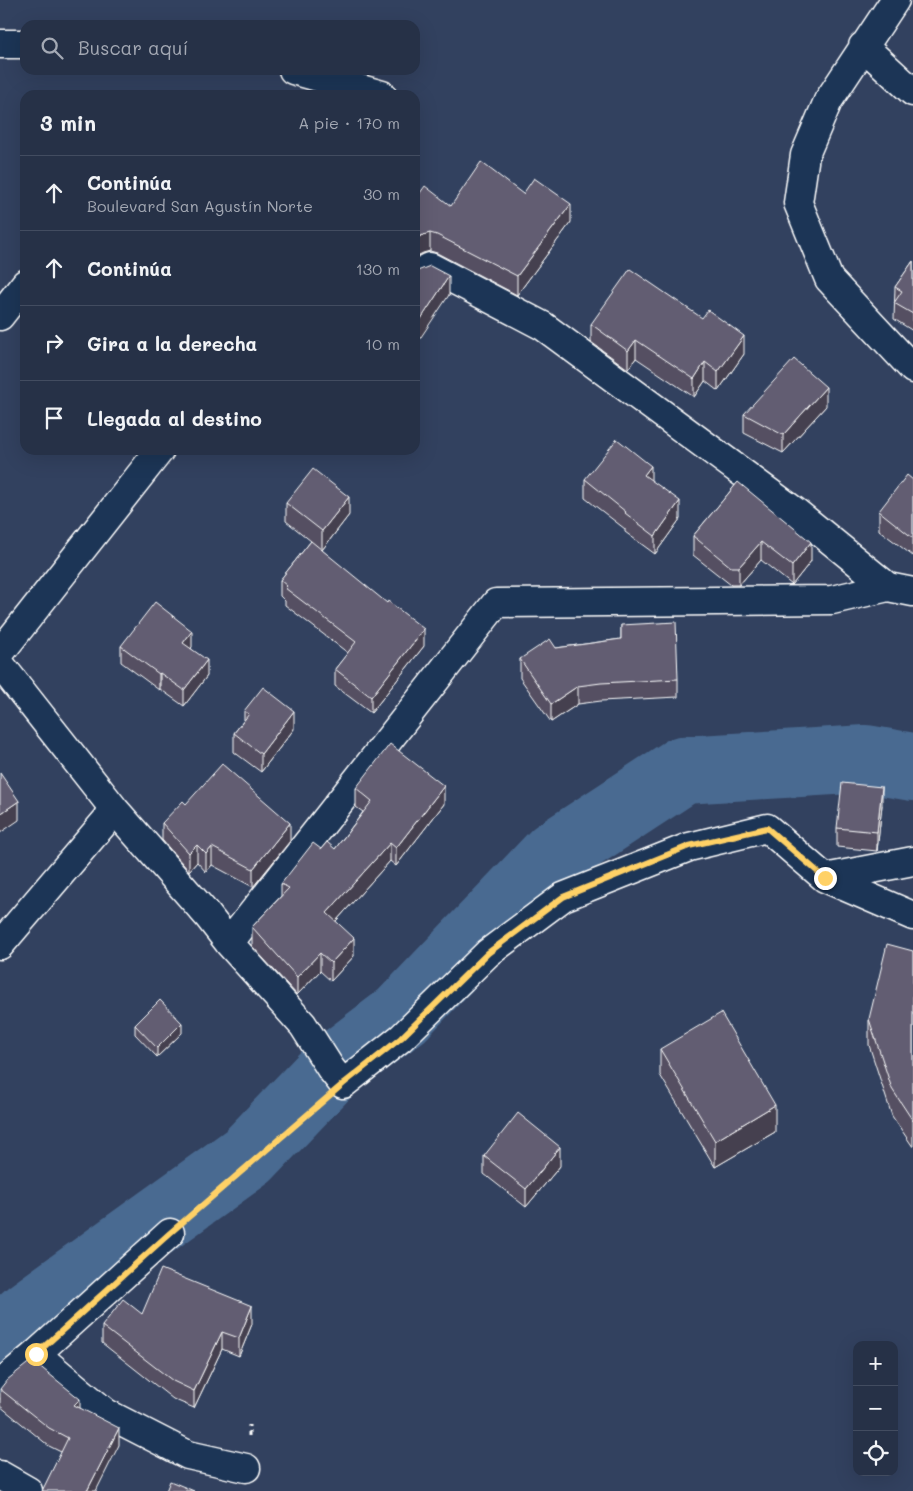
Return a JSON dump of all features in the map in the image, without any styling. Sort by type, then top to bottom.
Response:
[{"type":"street","points":[[895,0],[828,101],[805,155],[798,203],[830,279],[913,369]]},
{"type":"street","points":[[0,44],[20,44]]},
{"type":"street","points":[[863,46],[913,92]]},
{"type":"street","points":[[311,75],[364,90]]},
{"type":"street","points":[[420,272],[430,267],[543,326],[900,590]]},
{"type":"street","points":[[0,316],[20,290]]},
{"type":"street","points":[[0,653],[156,455]]},
{"type":"street","points":[[229,943],[496,603],[832,600],[900,590]]},
{"type":"street","points":[[0,664],[115,810],[208,916],[229,943],[303,1025],[331,1069],[343,1084],[401,1038],[488,953],[563,897],[689,846],[767,828],[825,878],[913,916]]},
{"type":"street","points":[[0,945],[115,810]]},
{"type":"street","points":[[825,878],[913,861]]},
{"type":"street","points":[[0,1384],[170,1233]]},
{"type":"street","points":[[36,1354],[106,1412],[188,1455],[246,1468]]},
{"type":"street","points":[[0,1475],[28,1491]]},
{"type":"path","points":[[170,1233],[343,1084]]},
{"type":"building","points":[[481,162],[523,194],[534,178],[571,204],[517,276],[437,235],[430,233],[420,236],[420,193],[425,186],[451,206]]},
{"type":"building","points":[[913,261],[913,314],[894,303],[902,291],[895,287]]},
{"type":"building","points":[[430,266],[449,276],[420,320],[420,270]]},
{"type":"building","points":[[630,269],[702,318],[708,310],[744,336],[718,372],[705,362],[694,379],[636,340],[628,351],[591,324]]},
{"type":"building","points":[[794,359],[826,387],[783,435],[744,414]]},
{"type":"building","points":[[617,439],[651,466],[644,475],[680,501],[655,536],[585,479]]},
{"type":"building","points":[[313,469],[349,497],[322,531],[286,503]]},
{"type":"building","points":[[907,475],[913,480],[913,538],[879,511]]},
{"type":"building","points":[[738,482],[811,542],[792,566],[761,542],[739,567],[731,567],[693,536]]},
{"type":"building","points":[[311,541],[387,603],[388,601],[424,629],[371,697],[335,669],[356,642],[285,588],[287,586],[280,580]]},
{"type":"building","points":[[155,602],[192,631],[183,643],[207,660],[184,690],[121,646]]},
{"type":"building","points":[[676,622],[678,679],[578,686],[551,704],[520,659],[550,639],[556,648],[621,639],[621,625]]},
{"type":"building","points":[[263,687],[294,711],[261,754],[234,733],[249,714],[244,711]]},
{"type":"building","points":[[390,744],[444,786],[396,848],[390,843],[327,913],[354,938],[331,963],[320,953],[297,977],[252,927],[289,888],[281,884],[313,843],[321,849],[327,842],[335,849],[372,801],[356,788]]},
{"type":"building","points":[[222,764],[290,823],[253,869],[212,847],[206,854],[197,845],[189,853],[162,823],[183,801],[186,804]]},
{"type":"building","points":[[0,773],[19,801],[0,814]]},
{"type":"building","points":[[842,783],[882,787],[877,832],[837,828]]},
{"type":"building","points":[[887,944],[913,951],[913,1121],[892,1089],[869,1019]]},
{"type":"building","points":[[160,1000],[182,1023],[157,1048],[135,1025]]},
{"type":"building","points":[[721,1013],[775,1105],[715,1141],[660,1049]]},
{"type":"building","points":[[518,1113],[560,1147],[526,1189],[484,1156]]},
{"type":"building","points":[[161,1269],[252,1306],[239,1338],[222,1332],[194,1391],[173,1381],[102,1326],[123,1299],[142,1314]]},
{"type":"building","points":[[32,1360],[80,1399],[74,1405],[119,1428],[87,1491],[42,1491],[68,1438],[49,1428],[0,1389],[7,1380]]},
{"type":"building","points":[[170,1481],[194,1491],[166,1491]]},
{"type":"waterway","points":[[0,1340],[30,1313],[248,1156],[331,1069],[402,1015],[555,854],[683,770],[866,759],[913,767]]},
{"type":"route","points":[[36,1354],[170,1233],[343,1084],[401,1038],[488,953],[563,897],[689,846],[767,828],[825,878]]}]
